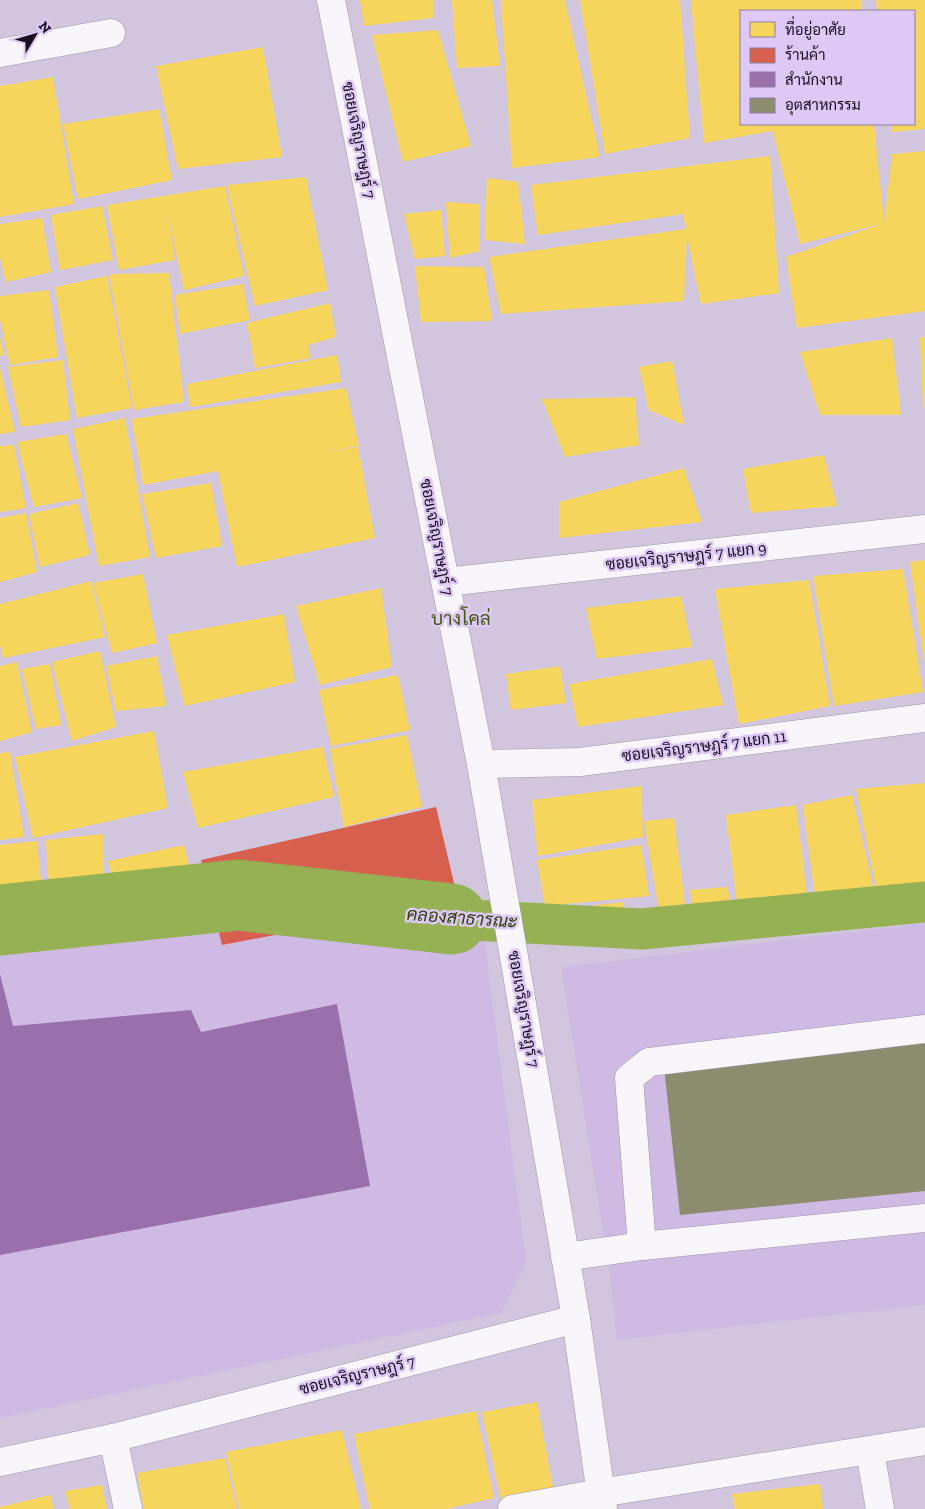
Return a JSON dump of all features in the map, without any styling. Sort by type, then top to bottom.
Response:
[{"type":"street","name":"ซอยเจริญราษฎร์ 7","points":[[0,1462],[113,1438],[576,1319],[481,764],[331,0]]},
{"type":"street","points":[[0,53],[111,33]]},
{"type":"street","name":"ซอยเจริญราษฎร์ 7 แยก 9","points":[[446,582],[925,529]]},
{"type":"street","name":"ซอยเจริญราษฎร์ 7 แยก 11","points":[[481,764],[580,762],[925,718]]},
{"type":"street","points":[[642,1246],[629,1078],[649,1062],[925,1029]]},
{"type":"street","points":[[565,1256],[642,1246],[925,1218]]},
{"type":"street","points":[[576,1319],[601,1501]]},
{"type":"street","points":[[113,1438],[128,1509]]},
{"type":"street","points":[[512,1509],[601,1501],[925,1441]]},
{"type":"street","points":[[870,1451],[880,1509]]},
{"type":"shaded area","points":[[231,910],[484,937],[526,1261],[501,1313],[0,1418],[0,942]]},
{"type":"shaded area","points":[[925,923],[925,1305],[617,1340],[611,1283],[561,967]]},
{"type":"building: ที่อยู่อาศัย","points":[[360,0],[433,0],[433,18],[364,26]]},
{"type":"building: ที่อยู่อาศัย","points":[[452,0],[492,0],[500,66],[457,68]]},
{"type":"building: ที่อยู่อาศัย","points":[[501,0],[565,0],[600,157],[512,168]]},
{"type":"building: ที่อยู่อาศัย","points":[[580,0],[680,0],[690,138],[605,154]]},
{"type":"building: ที่อยู่อาศัย","points":[[691,0],[861,0],[862,10],[740,10],[740,125],[874,125],[884,223],[892,154],[925,151],[925,311],[797,328],[786,257],[881,224],[800,244],[773,131],[704,143]]},
{"type":"building: ที่อยู่อาศัย","points":[[876,0],[925,0],[925,129],[892,132],[891,125],[915,125],[915,10],[877,10]]},
{"type":"building: ที่อยู่อาศัย","points":[[438,30],[471,146],[403,162],[372,35]]},
{"type":"building: ที่อยู่อาศัย","points":[[263,47],[282,157],[178,169],[156,66]]},
{"type":"building: ที่อยู่อาศัย","points":[[53,77],[74,204],[0,217],[0,86]]},
{"type":"building: ที่อยู่อาศัย","points":[[159,109],[172,180],[78,199],[63,124]]},
{"type":"building: ที่อยู่อาศัย","points":[[770,156],[779,293],[701,304],[687,236],[684,301],[501,314],[489,257],[686,229],[683,214],[538,235],[531,185]]},
{"type":"building: ที่อยู่อาศัย","points":[[306,177],[328,290],[255,306],[227,185]]},
{"type":"building: ที่อยู่อาศัย","points":[[487,178],[518,182],[525,244],[485,240]]},
{"type":"building: ที่อยู่อาศัย","points":[[225,186],[244,276],[184,290],[168,215],[175,260],[119,270],[107,205]]},
{"type":"building: ที่อยู่อาศัย","points":[[446,202],[480,204],[480,251],[450,258]]},
{"type":"building: ที่อยู่อาศัย","points":[[102,206],[113,260],[60,270],[51,215]]},
{"type":"building: ที่อยู่อาศัย","points":[[441,210],[445,256],[415,259],[404,214]]},
{"type":"building: ที่อยู่อาศัย","points":[[42,218],[51,272],[6,282],[0,258],[0,224]]},
{"type":"building: ที่อยู่อาศัย","points":[[415,266],[484,267],[492,321],[421,322]]},
{"type":"building: ที่อยู่อาศัย","points":[[169,273],[184,402],[134,410],[109,274]]},
{"type":"building: ที่อยู่อาศัย","points":[[107,276],[132,408],[77,418],[55,287]]},
{"type":"building: ที่อยู่อาศัย","points":[[243,284],[250,320],[180,334],[175,295]]},
{"type":"building: ที่อยู่อาศัย","points":[[49,290],[58,357],[10,365],[0,320],[0,296]]},
{"type":"building: ที่อยู่อาศัย","points":[[330,303],[336,337],[308,345],[311,358],[255,368],[247,323]]},
{"type":"building: ที่อยู่อาศัย","points":[[0,337],[4,355],[0,356]]},
{"type":"building: ที่อยู่อาศัย","points":[[925,337],[925,408],[923,408],[920,338]]},
{"type":"building: ที่อยู่อาศัย","points":[[892,338],[901,415],[820,415],[800,352]]},
{"type":"building: ที่อยู่อาศัย","points":[[337,355],[341,382],[190,407],[187,384]]},
{"type":"building: ที่อยู่อาศัย","points":[[63,360],[70,420],[21,427],[8,367]]},
{"type":"building: ที่อยู่อาศัย","points":[[672,361],[684,425],[649,410],[639,367]]},
{"type":"building: ที่อยู่อาศัย","points":[[0,368],[15,432],[0,434]]},
{"type":"building: ที่อยู่อาศัย","points":[[346,388],[359,446],[320,453],[358,447],[375,538],[237,567],[218,471],[143,485],[132,419]]},
{"type":"building: ที่อยู่อาศัย","points":[[635,397],[639,445],[565,457],[542,399]]},
{"type":"building: ที่อยู่อาศัย","points":[[125,418],[150,557],[99,566],[73,429]]},
{"type":"building: ที่อยู่อาศัย","points":[[66,434],[82,498],[34,507],[17,442]]},
{"type":"building: ที่อยู่อาศัย","points":[[14,445],[26,508],[0,512],[0,446]]},
{"type":"building: ที่อยู่อาศัย","points":[[824,455],[837,506],[751,513],[743,469]]},
{"type":"building: ที่อยู่อาศัย","points":[[684,468],[702,522],[559,538],[559,502]]},
{"type":"building: ที่อยู่อาศัย","points":[[211,483],[222,546],[156,558],[142,494]]},
{"type":"building: ที่อยู่อาศัย","points":[[78,503],[90,555],[40,567],[29,514]]},
{"type":"building: ที่อยู่อาศัย","points":[[26,513],[37,572],[0,582],[0,518]]},
{"type":"building: ที่อยู่อาศัย","points":[[925,560],[925,661],[924,661],[910,562]]},
{"type":"building: ที่อยู่อาศัย","points":[[903,569],[923,692],[834,706],[813,576]]},
{"type":"building: ที่อยู่อาศัย","points":[[143,574],[157,643],[112,653],[93,583]]},
{"type":"building: ที่อยู่อาศัย","points":[[809,580],[830,706],[739,724],[715,589]]},
{"type":"building: ที่อยู่อาศัย","points":[[91,581],[105,637],[3,658],[0,645],[0,604]]},
{"type":"building: ที่อยู่อาศัย","points":[[381,588],[392,667],[320,685],[296,606]]},
{"type":"building: ที่อยู่อาศัย","points":[[681,596],[692,647],[597,659],[586,608]]},
{"type":"building: ที่อยู่อาศัย","points":[[284,614],[295,682],[185,706],[167,635]]},
{"type":"building: ที่อยู่อาศัย","points":[[100,651],[116,727],[72,741],[52,662]]},
{"type":"building: ที่อยู่อาศัย","points":[[157,656],[166,706],[116,711],[106,666]]},
{"type":"building: ที่อยู่อาศัย","points":[[712,659],[723,705],[578,727],[569,684]]},
{"type":"building: ที่อยู่อาศัย","points":[[17,662],[32,732],[0,741],[0,666]]},
{"type":"building: ที่อยู่อาศัย","points":[[50,664],[61,725],[36,729],[22,669]]},
{"type":"building: ที่อยู่อาศัย","points":[[560,666],[566,703],[511,710],[506,674]]},
{"type":"building: ที่อยู่อาศัย","points":[[398,675],[410,730],[331,746],[319,690]]},
{"type":"building: ที่อยู่อาศัย","points":[[154,731],[168,808],[33,838],[15,757]]},
{"type":"building: ที่อยู่อาศัย","points":[[407,735],[422,807],[344,827],[330,749]]},
{"type":"building: ที่อยู่อาศัย","points":[[323,747],[334,797],[198,828],[183,772]]},
{"type":"building: ที่อยู่อาศัย","points":[[10,752],[24,837],[0,840],[0,753]]},
{"type":"building: ที่อยู่อาศัย","points":[[925,783],[925,892],[878,897],[856,789]]},
{"type":"building: ที่อยู่อาศัย","points":[[641,786],[643,837],[538,856],[532,800]]},
{"type":"building: ที่อยู่อาศัย","points":[[852,795],[874,890],[815,896],[803,805]]},
{"type":"building: ที่อยู่อาศัย","points":[[796,805],[808,903],[738,911],[726,815]]},
{"type":"building: ที่อยู่อาศัย","points":[[674,818],[687,920],[661,922],[644,821]]},
{"type":"building: ที่อยู่อาศัย","points":[[103,834],[105,898],[50,904],[46,840]]},
{"type":"building: ที่อยู่อาศัย","points":[[37,841],[42,892],[0,898],[0,845]]},
{"type":"building: ที่อยู่อาศัย","points":[[184,845],[192,880],[119,901],[108,861]]},
{"type":"building: ที่อยู่อาศัย","points":[[641,845],[649,896],[545,906],[537,860]]},
{"type":"building: ที่อยู่อาศัย","points":[[727,887],[733,911],[694,916],[690,890]]},
{"type":"building: ที่อยู่อาศัย","points":[[623,902],[628,923],[551,937],[547,911]]},
{"type":"building: ที่อยู่อาศัย","points":[[537,1402],[554,1492],[501,1500],[482,1412]]},
{"type":"building: ที่อยู่อาศัย","points":[[476,1411],[494,1498],[446,1509],[370,1509],[354,1434]]},
{"type":"building: ที่อยู่อาศัย","points":[[342,1430],[361,1509],[239,1509],[226,1452]]},
{"type":"building: ที่อยู่อาศัย","points":[[225,1458],[237,1509],[144,1509],[137,1473]]},
{"type":"building: ที่อยู่อาศัย","points":[[820,1484],[823,1509],[735,1509],[732,1494]]},
{"type":"building: ที่อยู่อาศัย","points":[[102,1485],[107,1509],[70,1509],[65,1491]]},
{"type":"building: ที่อยู่อาศัย","points":[[50,1495],[54,1509],[0,1509],[0,1507]]},
{"type":"building: ร้านค้า","points":[[436,807],[458,900],[222,945],[201,860]]},
{"type":"building: สำนักงาน","points":[[0,974],[13,1026],[191,1010],[201,1032],[337,1004],[370,1186],[0,1255]]},
{"type":"building: อุตสาหกรรม","points":[[925,1042],[925,1191],[680,1215],[664,1067]]},
{"type":"waterway","name":"คลองสาธารณะ","points":[[0,920],[238,895],[452,919]]},
{"type":"waterway","name":"คลองสาธารณะ","points":[[452,919],[642,929],[925,902]]},
{"type":"district","name":"บางโคล่","points":[[461,618]]}]
